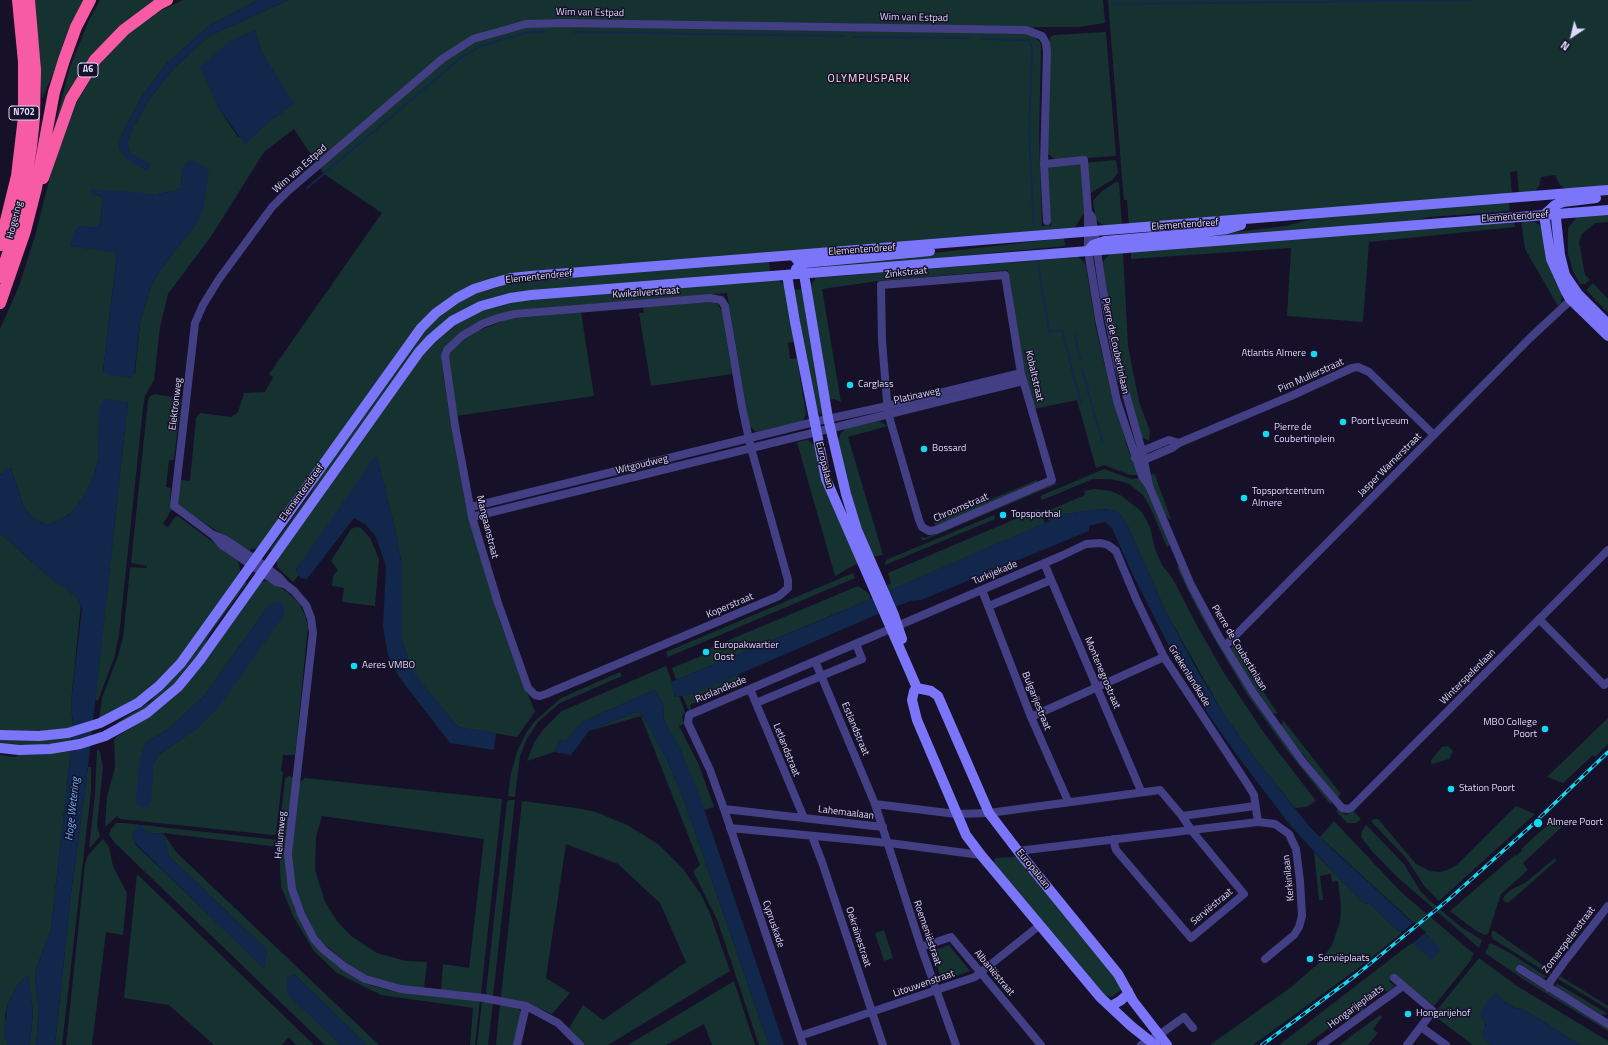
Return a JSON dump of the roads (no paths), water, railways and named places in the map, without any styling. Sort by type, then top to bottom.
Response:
[{"type":"highway","points":[[10,0],[24,62]]},
{"type":"highway","points":[[18,0],[24,62]]},
{"type":"highway","name":"A6","points":[[29,0],[34,49],[35,91],[33,174]]},
{"type":"highway","name":"A6","points":[[0,277],[33,174],[54,92],[64,60],[76,28],[90,0]]},
{"type":"highway","name":"A6","points":[[33,174],[71,99],[95,60],[124,30],[140,17],[167,0]]},
{"type":"highway","name":"Hogering","points":[[0,303],[20,249],[33,174],[24,117],[24,62]]},
{"type":"highway","name":"Hogering","points":[[0,245],[33,174]]},
{"type":"main road","name":"Elementendreef","points":[[803,269],[1093,249],[1122,239],[1226,229],[1261,218],[1608,190]]},
{"type":"main road","points":[[1547,196],[1555,210],[1562,265],[1574,297],[1608,324]]},
{"type":"main road","name":"Elementendreef","points":[[0,734],[39,736],[68,733],[100,723],[138,703],[170,675],[253,562],[409,343],[432,317],[457,298],[474,289],[511,278],[1090,232],[1122,239],[1510,218],[1544,215],[1569,201],[1608,197]]},
{"type":"main road","name":"Elementendreef","points":[[1555,210],[1608,210]]},
{"type":"main road","points":[[1544,215],[1551,259],[1574,297],[1608,336]]},
{"type":"main road","points":[[788,275],[803,269],[916,254],[937,250],[952,244]]},
{"type":"main road","points":[[793,256],[803,269]]},
{"type":"main road","name":"Europalaan","points":[[803,269],[829,423],[850,509],[878,590]]},
{"type":"main road","name":"Elementendreef","points":[[0,748],[36,750],[66,747],[112,734],[148,713],[178,687],[200,660],[419,352],[437,334],[464,314],[493,302],[517,297],[788,275]]},
{"type":"main road","name":"Europalaan","points":[[788,275],[816,433],[829,489],[890,617],[917,688],[931,691],[938,696],[989,813],[1118,974],[1138,1007],[1167,1045]]},
{"type":"main road","points":[[917,688],[913,695],[913,709],[966,835],[1100,997],[1132,1026],[1149,1044]]},
{"type":"main road","points":[[1111,1006],[1120,1001],[1128,991]]},
{"type":"street","name":"Wim van Estpad","points":[[231,265],[272,207],[442,59],[473,39],[526,24],[564,22],[1026,30],[1042,36],[1046,43],[1044,164]]},
{"type":"street","points":[[1047,221],[1044,164],[1084,160],[1088,212],[1092,217],[1090,232],[1093,249]]},
{"type":"street","name":"Pierre de Coubertinlaan","points":[[1093,249],[1118,366],[1142,451],[1149,486],[1191,585],[1225,646],[1274,722],[1338,805]]},
{"type":"street","name":"Pierre de Coubertinlaan","points":[[1093,249],[1107,358],[1117,401],[1135,458],[1144,479],[1149,486]]},
{"type":"street","name":"Elektronweg","points":[[231,265],[203,305],[195,323],[174,506],[213,535],[226,540],[264,570]]},
{"type":"street","name":"Kobaltstraat","points":[[1004,275],[1022,377],[1052,480]]},
{"type":"street","name":"Zinkstraat","points":[[887,410],[882,341],[881,285],[1004,275]]},
{"type":"street","name":"Jasper Warnerstraat","points":[[1225,646],[1434,435],[1574,297]]},
{"type":"street","name":"Kwikzilverstraat","points":[[445,356],[447,350],[453,344],[482,324],[515,314],[710,298],[721,300],[725,306],[742,407],[750,439]]},
{"type":"street","name":"Mangaanstraat","points":[[445,356],[455,426],[472,517],[498,603],[528,688],[535,695]]},
{"type":"street","name":"Pim Mulierstraat","points":[[1144,460],[1172,448],[1178,443],[1285,399],[1352,368],[1358,367],[1369,372],[1434,435]]},
{"type":"street","name":"Platinaweg","points":[[814,422],[829,423],[1022,377]]},
{"type":"street","name":"Chroomstraat","points":[[887,410],[918,520],[922,527],[929,531],[936,530],[1052,480]]},
{"type":"street","name":"Witgoudweg","points":[[471,507],[814,422]]},
{"type":"street","name":"Platinaweg","points":[[816,433],[829,423]]},
{"type":"street","name":"Witgoudweg","points":[[472,517],[816,433]]},
{"type":"street","name":"Koperstraat","points":[[535,695],[540,696],[546,694],[786,592],[788,580],[751,448],[750,439]]},
{"type":"street","name":"Pim Mulierstraat","points":[[1135,458],[1142,451],[1170,440],[1178,443]]},
{"type":"street","points":[[1135,458],[1144,460]]},
{"type":"street","name":"Turkijekade","points":[[893,627],[1086,544],[1101,543]]},
{"type":"street","name":"Griekenlandkade","points":[[1101,543],[1116,551],[1137,601],[1164,657],[1254,795],[1258,822]]},
{"type":"street","name":"Winterspelenlaan","points":[[1338,805],[1344,809],[1351,808],[1608,550]]},
{"type":"street","name":"Montenegrostraat","points":[[1044,563],[1141,791]]},
{"type":"street","name":"Heliumweg","points":[[264,570],[280,578],[294,591],[306,605],[313,625],[288,854],[292,889],[307,927],[314,939],[331,956],[355,974],[373,982],[401,989],[484,998],[526,1006],[558,1023],[580,1045]]},
{"type":"street","points":[[989,606],[1051,580]]},
{"type":"street","name":"Bulgarijestraat","points":[[982,590],[1032,717],[1068,801]]},
{"type":"street","points":[[1539,619],[1604,685],[1608,682]]},
{"type":"street","name":"Ruslandkade","points":[[724,809],[687,719],[688,715],[893,627]]},
{"type":"street","points":[[756,703],[862,660],[856,644]]},
{"type":"street","points":[[1032,717],[1164,657]]},
{"type":"street","name":"Estlandstraat","points":[[815,661],[875,804]]},
{"type":"street","name":"Letlandstraat","points":[[750,689],[804,818]]},
{"type":"street","points":[[989,813],[1141,791],[1160,790],[1182,816],[1192,831]]},
{"type":"street","name":"Lahemaalaan","points":[[724,809],[883,828],[875,804],[956,814],[989,813]]},
{"type":"street","points":[[1182,816],[1255,806]]},
{"type":"street","name":"Cypruskade","points":[[724,809],[804,1045]]},
{"type":"street","name":"Kerkinilaan","points":[[1018,851],[1258,822],[1279,826],[1289,834],[1293,842],[1300,881],[1302,906],[1300,922],[1294,935],[1265,959]]},
{"type":"street","points":[[730,828],[889,843],[981,855]]},
{"type":"street","name":"Roemeniëstraat","points":[[883,828],[936,990],[956,1045]]},
{"type":"street","name":"Serviëstraat","points":[[1113,839],[1116,850],[1191,938],[1244,894],[1192,831]]},
{"type":"street","name":"Oekraïnestraat","points":[[812,836],[883,1045]]},
{"type":"street","name":"Zomerspelenstraat","points":[[1549,988],[1550,982],[1565,960],[1608,906]]},
{"type":"street","name":"Litouwenstraat","points":[[800,1036],[975,977],[1040,925]]},
{"type":"street","name":"Albaniëstraat","points":[[922,947],[951,937],[1041,1045]]},
{"type":"street","points":[[1520,969],[1608,1024]]},
{"type":"street","points":[[1394,978],[1433,1011],[1407,1045]]},
{"type":"street","name":"Hongarijeplaats","points":[[1321,1045],[1403,986]]},
{"type":"street","points":[[517,1045],[526,1006]]},
{"type":"street","points":[[1149,1044],[1184,1017],[1193,1028]]},
{"type":"street","points":[[1421,1027],[1446,1045]]},
{"type":"water","points":[[258,0],[288,0],[209,36],[173,69],[148,101],[131,131],[127,143],[131,154],[151,164],[147,170],[139,167],[126,158],[120,151],[119,144],[123,132],[141,98],[166,64],[209,26]]},
{"type":"water","points":[[255,30],[261,51],[294,104],[275,117],[245,144],[219,109],[200,67],[230,41]]},
{"type":"water","points":[[194,161],[209,169],[203,211],[196,224],[160,270],[151,285],[140,324],[134,375],[129,378],[107,375],[103,371],[117,253],[70,246],[74,231],[79,226],[96,228],[100,224],[103,201],[100,196],[91,193],[91,189],[157,194],[173,191],[181,188],[183,167],[187,162]]},
{"type":"water","name":"Hoge Wetering","points":[[104,399],[128,402],[88,767],[71,893],[55,1045],[36,1045],[39,1011],[35,980],[36,969],[51,929],[71,750],[73,725],[71,703],[82,609],[77,598],[42,571],[0,533],[0,475],[4,473],[4,469],[11,468],[24,507],[33,518],[45,524],[50,524],[69,515],[82,499],[95,472],[98,459],[99,410]]},
{"type":"water","points":[[377,456],[402,565],[402,641],[414,673],[458,727],[496,733],[494,750],[450,743],[399,677],[388,655],[383,627],[386,566],[376,537],[366,525],[354,518],[307,579],[300,578],[296,570],[373,459]]},
{"type":"water","points":[[1100,509],[1113,510],[1119,513],[1126,522],[1167,614],[1197,670],[1223,713],[1255,758],[1309,826],[1441,949],[1432,960],[1414,945],[1414,942],[1402,931],[1399,932],[1370,904],[1363,903],[1336,875],[1290,825],[1239,758],[1210,717],[1177,662],[1133,575],[1112,528],[1105,522],[1089,526],[1089,531],[921,600],[910,601],[878,614],[693,694],[676,697],[671,682],[838,613],[1065,514]]},
{"type":"water","points":[[276,602],[281,603],[284,608],[284,615],[220,705],[200,726],[157,756],[154,763],[151,801],[148,806],[142,808],[136,804],[140,758],[145,743],[167,730],[203,697],[269,605]]},
{"type":"water","points":[[654,690],[663,704],[664,720],[680,749],[700,797],[784,1045],[769,1045],[684,800],[668,762],[641,713],[633,713],[589,731],[571,755],[554,752],[561,740],[566,741],[582,722]]},
{"type":"water","points":[[140,825],[151,834],[163,833],[169,856],[267,950],[264,969],[135,843],[132,834]]},
{"type":"water","points":[[294,974],[367,1045],[341,1045],[287,994],[287,977]]},
{"type":"water","points":[[28,975],[33,1012],[30,1045],[8,1045],[5,1038],[4,1028],[8,1004],[17,985]]},
{"type":"water","points":[[1495,993],[1506,1003],[1515,1008],[1523,1009],[1580,1045],[1493,1045],[1485,1040],[1482,1035],[1486,1024],[1481,1017],[1480,1012]]},
{"type":"waterway","points":[[1113,4],[1473,0]]},
{"type":"waterway","points":[[307,188],[463,56],[481,46],[525,33],[544,31]]},
{"type":"waterway","points":[[573,32],[845,36]]},
{"type":"waterway","points":[[854,37],[970,38]]},
{"type":"waterway","points":[[982,39],[1029,40],[1032,48],[1029,133],[1034,227]]},
{"type":"waterway","points":[[1038,264],[1049,332],[1062,330],[1081,404]]},
{"type":"waterway","points":[[1075,335],[1080,359]]},
{"type":"waterway","points":[[1082,370],[1102,441]]},
{"type":"railway","points":[[1262,1045],[1355,976],[1448,900],[1530,827],[1608,752]]},
{"type":"place","name":"Atlantis Almere","points":[[1314,354]]},
{"type":"place","name":"Carglass","points":[[850,385]]},
{"type":"place","name":"Poort Lyceum","points":[[1343,422]]},
{"type":"place","name":"Pierre de Coubertinplein","points":[[1266,434]]},
{"type":"place","name":"Bossard","points":[[924,449]]},
{"type":"place","name":"Topsportcentrum Almere","points":[[1244,498]]},
{"type":"place","name":"Topsporthal","points":[[1003,515]]},
{"type":"place","name":"Europakwartier Oost","points":[[706,652]]},
{"type":"place","name":"Aeres VMBO","points":[[354,666]]},
{"type":"place","name":"MBO College Poort","points":[[1545,729]]},
{"type":"place","name":"Station Poort","points":[[1451,789]]},
{"type":"place","name":"Almere Poort","points":[[1538,823]]},
{"type":"place","name":"Serviëplaats","points":[[1310,959]]},
{"type":"place","name":"Hongarijehof","points":[[1408,1014]]},
{"type":"district","name":"OLYMPUSPARK","points":[[869,79]]}]
